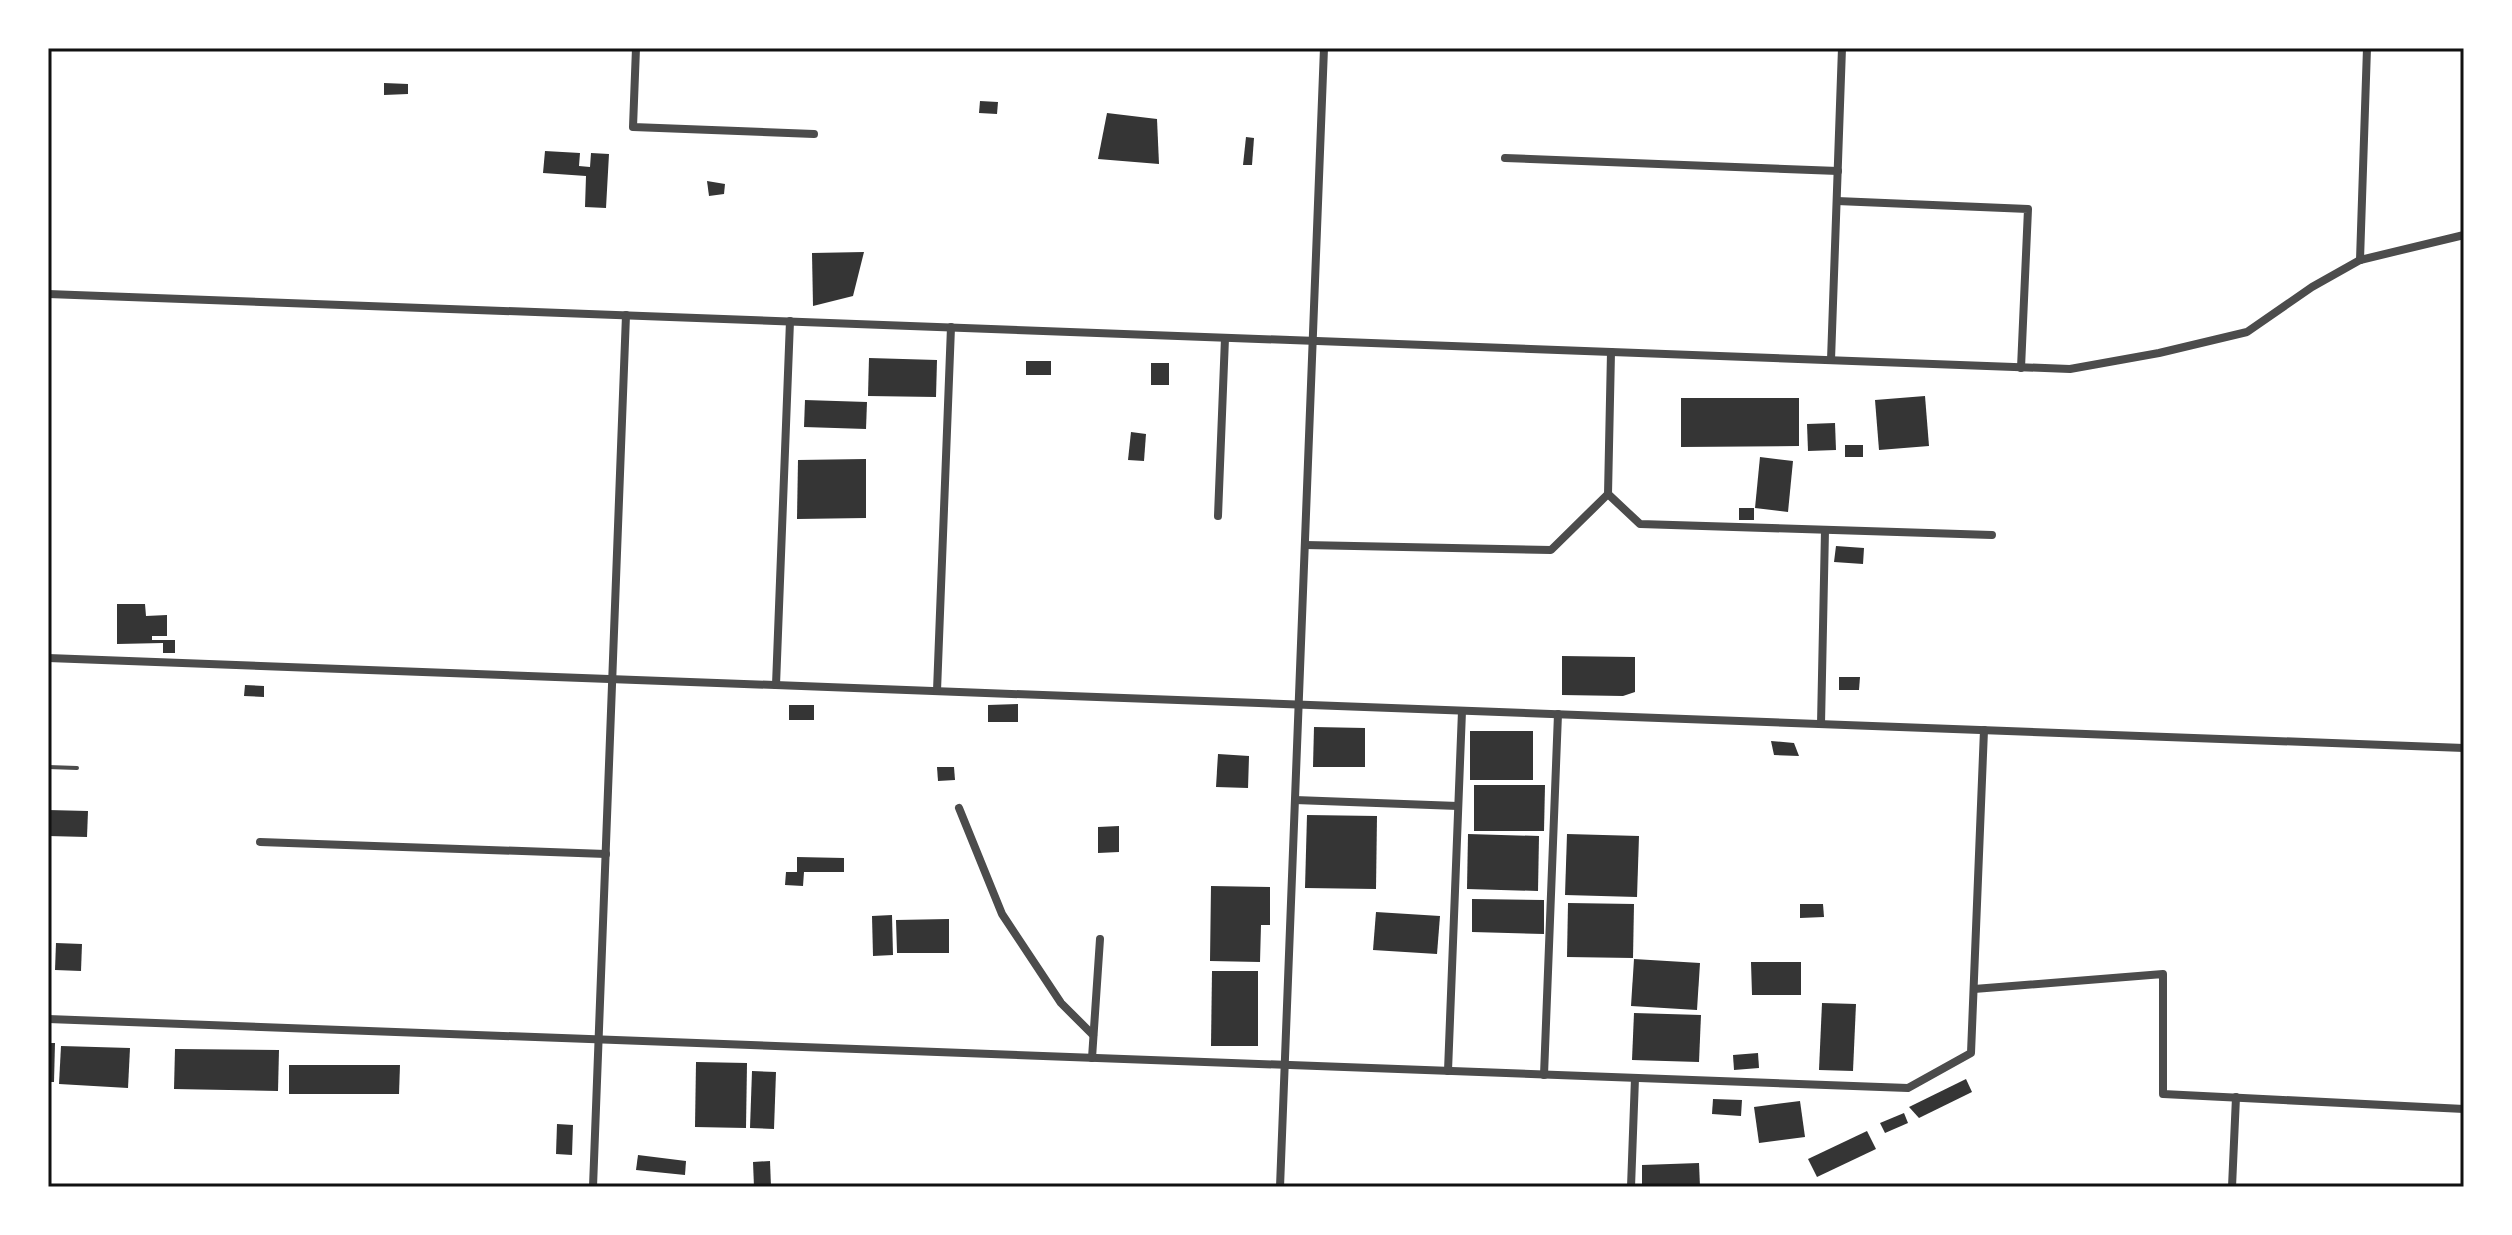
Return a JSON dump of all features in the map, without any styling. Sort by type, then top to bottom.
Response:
[{"type":"street","points":[[636,48],[633,127],[814,134]]},
{"type":"street","points":[[1280,1187],[1324,48]]},
{"type":"street","points":[[1831,360],[1842,48]]},
{"type":"street","points":[[2360,260],[2367,48]]},
{"type":"street","points":[[1505,158],[1838,171]]},
{"type":"street","points":[[1837,201],[2028,209],[2021,368]]},
{"type":"street","points":[[48,294],[2070,369],[2159,353],[2247,332],[2312,287],[2360,260],[2464,235]]},
{"type":"street","points":[[593,1187],[626,315]]},
{"type":"street","points":[[776,685],[790,321]]},
{"type":"street","points":[[937,691],[951,327]]},
{"type":"street","points":[[1218,516],[1225,338]]},
{"type":"street","points":[[1305,545],[1551,550],[1608,494],[1611,352]]},
{"type":"street","points":[[1608,494],[1640,524],[1992,535]]},
{"type":"street","points":[[1821,724],[1825,530]]},
{"type":"street","points":[[48,658],[2464,748]]},
{"type":"street","points":[[1448,1071],[1462,711]]},
{"type":"street","points":[[1544,1075],[1558,714]]},
{"type":"street","points":[[48,1019],[1908,1088],[1971,1053],[1984,730]]},
{"type":"street","points":[[1295,800],[1458,806]]},
{"type":"street","points":[[959,808],[1002,914],[1061,1003],[1093,1035]]},
{"type":"street","points":[[260,842],[606,854]]},
{"type":"street","points":[[1092,1058],[1100,939]]},
{"type":"street","points":[[1974,989],[2163,974],[2163,1094],[2464,1109]]},
{"type":"street","points":[[1631,1187],[1635,1078]]},
{"type":"street","points":[[2232,1187],[2236,1097]]},
{"type":"lane","points":[[48,767],[77,768]]},
{"type":"building","points":[[384,83],[408,84],[408,94],[384,95]]},
{"type":"building","points":[[980,101],[998,102],[997,114],[979,113]]},
{"type":"building","points":[[1107,113],[1157,119],[1159,164],[1098,159]]},
{"type":"building","points":[[1246,137],[1254,138],[1252,165],[1243,165]]},
{"type":"building","points":[[545,151],[580,153],[579,166],[590,167],[591,153],[609,154],[606,208],[585,207],[586,176],[543,173]]},
{"type":"building","points":[[707,181],[725,184],[724,194],[709,196]]},
{"type":"building","points":[[864,252],[853,296],[813,306],[812,253]]},
{"type":"building","points":[[869,358],[937,360],[936,397],[868,396]]},
{"type":"building","points":[[1026,361],[1051,361],[1051,375],[1026,375]]},
{"type":"building","points":[[1151,363],[1169,363],[1169,385],[1151,385]]},
{"type":"building","points":[[1925,396],[1929,446],[1879,450],[1875,400]]},
{"type":"building","points":[[1681,398],[1799,398],[1799,446],[1681,447]]},
{"type":"building","points":[[805,400],[867,402],[866,429],[804,427]]},
{"type":"building","points":[[1835,423],[1836,450],[1808,451],[1807,424]]},
{"type":"building","points":[[1131,432],[1146,434],[1144,461],[1128,460]]},
{"type":"building","points":[[1845,445],[1863,445],[1863,457],[1845,457]]},
{"type":"building","points":[[1760,457],[1793,461],[1788,512],[1755,508]]},
{"type":"building","points":[[866,459],[866,518],[797,519],[798,460]]},
{"type":"building","points":[[1739,508],[1754,508],[1754,520],[1739,520]]},
{"type":"building","points":[[1836,546],[1864,548],[1863,564],[1834,562]]},
{"type":"building","points":[[117,604],[145,604],[146,616],[167,615],[167,636],[152,636],[152,640],[175,640],[175,653],[163,653],[163,643],[117,644]]},
{"type":"building","points":[[1562,656],[1635,657],[1635,692],[1623,696],[1562,695]]},
{"type":"building","points":[[1839,677],[1860,677],[1859,690],[1839,690]]},
{"type":"building","points":[[245,685],[264,686],[264,697],[244,696]]},
{"type":"building","points":[[1018,704],[1018,722],[988,722],[988,705]]},
{"type":"building","points":[[789,705],[814,705],[814,720],[789,720]]},
{"type":"building","points":[[1314,727],[1365,728],[1365,767],[1313,767]]},
{"type":"building","points":[[1470,731],[1533,731],[1533,780],[1470,780]]},
{"type":"building","points":[[1771,741],[1794,743],[1799,756],[1774,755]]},
{"type":"building","points":[[1218,754],[1249,756],[1248,788],[1216,787]]},
{"type":"building","points":[[937,767],[954,767],[955,780],[938,781]]},
{"type":"building","points":[[1474,785],[1545,785],[1544,831],[1474,831]]},
{"type":"building","points":[[48,810],[88,811],[87,837],[48,836]]},
{"type":"building","points":[[1307,815],[1377,816],[1376,889],[1305,888]]},
{"type":"building","points":[[1119,826],[1119,852],[1098,853],[1098,827]]},
{"type":"building","points":[[1468,834],[1539,836],[1538,891],[1467,889]]},
{"type":"building","points":[[1567,834],[1639,836],[1637,897],[1565,895]]},
{"type":"building","points":[[797,857],[844,858],[844,872],[804,872],[803,886],[785,885],[786,872],[797,872]]},
{"type":"building","points":[[1211,886],[1270,887],[1270,925],[1261,925],[1260,962],[1210,961]]},
{"type":"building","points":[[1472,899],[1544,900],[1544,934],[1472,932]]},
{"type":"building","points":[[1568,903],[1634,904],[1633,958],[1567,957]]},
{"type":"building","points":[[1800,904],[1823,904],[1824,917],[1800,918]]},
{"type":"building","points":[[1376,912],[1440,916],[1437,954],[1373,950]]},
{"type":"building","points":[[892,915],[893,955],[873,956],[872,916]]},
{"type":"building","points":[[949,919],[949,953],[897,953],[896,920]]},
{"type":"building","points":[[56,943],[82,944],[81,971],[55,970]]},
{"type":"building","points":[[1634,959],[1700,963],[1697,1010],[1631,1006]]},
{"type":"building","points":[[1751,962],[1801,962],[1801,995],[1752,995]]},
{"type":"building","points":[[1212,971],[1258,971],[1258,1046],[1211,1046]]},
{"type":"building","points":[[1822,1003],[1856,1004],[1853,1071],[1819,1070]]},
{"type":"building","points":[[1634,1013],[1701,1015],[1699,1062],[1632,1060]]},
{"type":"building","points":[[48,1043],[55,1043],[54,1082],[48,1082]]},
{"type":"building","points":[[61,1046],[130,1048],[128,1088],[59,1084]]},
{"type":"building","points":[[175,1049],[279,1050],[278,1091],[174,1089]]},
{"type":"building","points":[[1758,1053],[1759,1068],[1734,1070],[1733,1055]]},
{"type":"building","points":[[696,1062],[747,1063],[746,1128],[695,1127]]},
{"type":"building","points":[[289,1065],[400,1065],[399,1094],[289,1094]]},
{"type":"building","points":[[752,1071],[776,1072],[774,1129],[750,1128]]},
{"type":"building","points":[[1966,1079],[1972,1092],[1919,1118],[1909,1107]]},
{"type":"building","points":[[1713,1099],[1742,1100],[1741,1116],[1712,1114]]},
{"type":"building","points":[[1800,1101],[1805,1137],[1759,1143],[1754,1107]]},
{"type":"building","points":[[1904,1113],[1908,1123],[1885,1133],[1880,1123]]},
{"type":"building","points":[[557,1124],[573,1125],[572,1155],[556,1154]]},
{"type":"building","points":[[1867,1131],[1876,1149],[1817,1177],[1808,1159]]},
{"type":"building","points":[[638,1155],[686,1161],[685,1175],[636,1170]]},
{"type":"building","points":[[770,1161],[771,1187],[754,1187],[753,1162]]},
{"type":"building","points":[[1699,1163],[1700,1187],[1642,1187],[1642,1165]]}]
